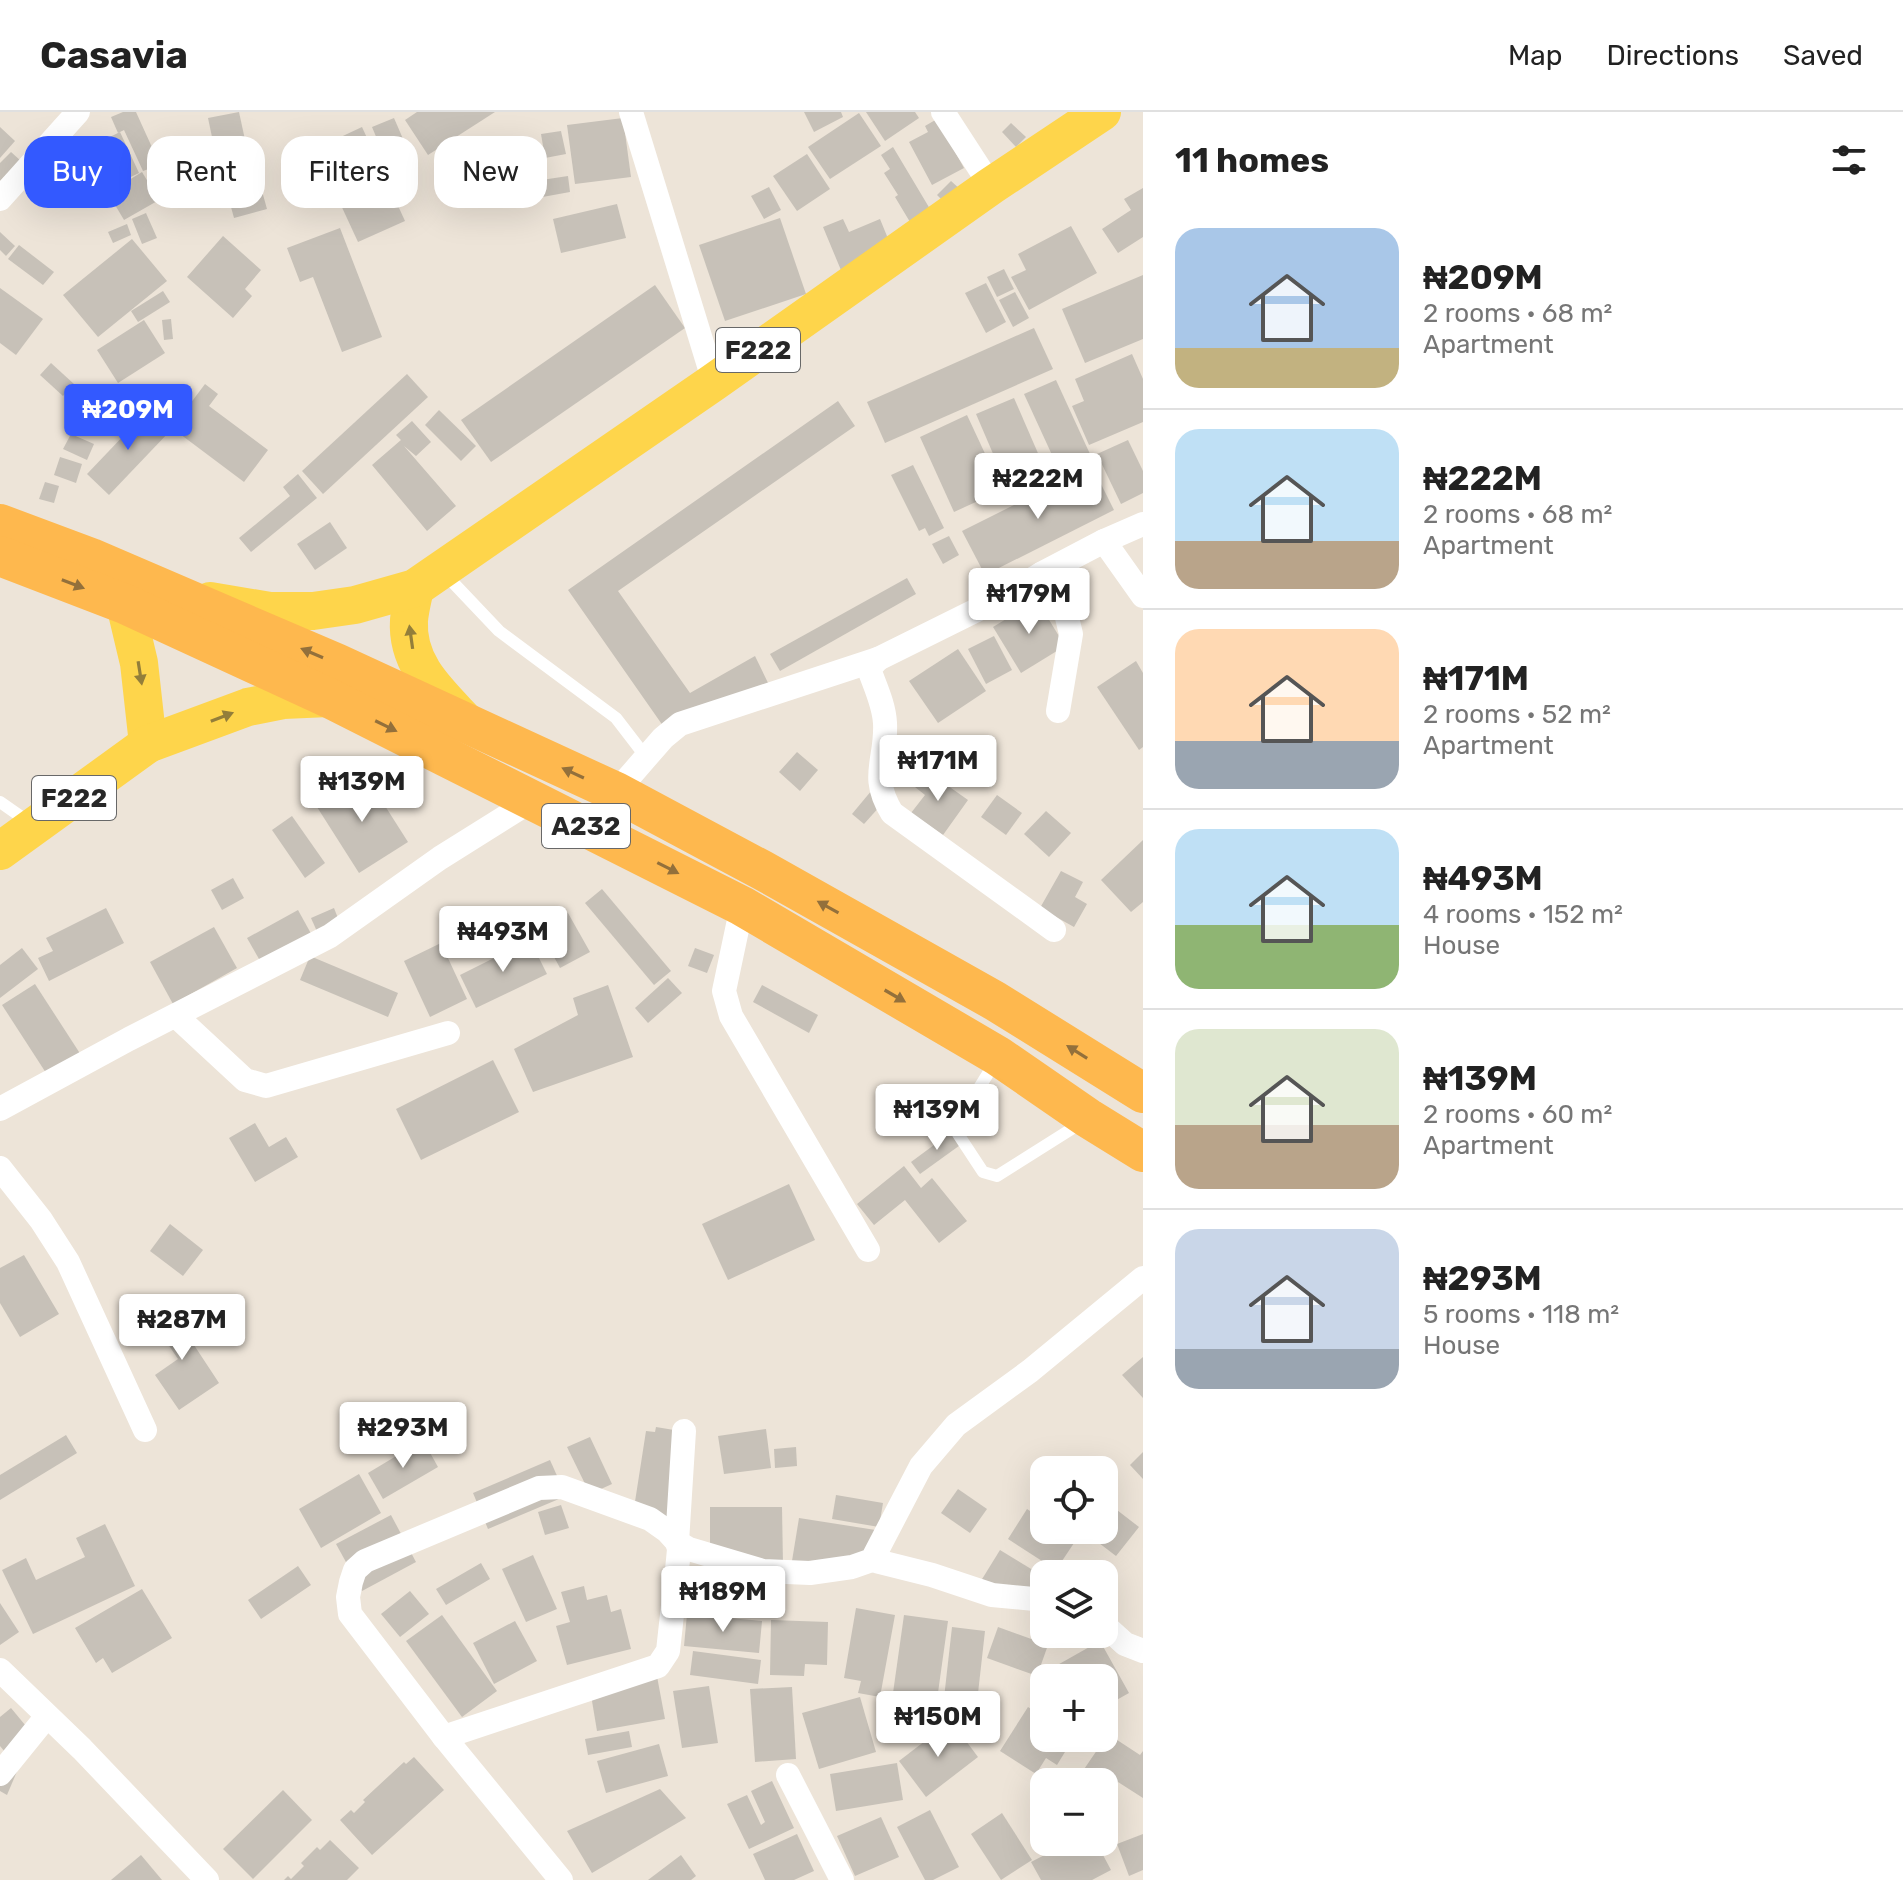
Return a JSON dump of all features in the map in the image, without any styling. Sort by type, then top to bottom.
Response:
[{"type":"highway","name":"A232","points":[[0,524],[91,558],[338,664],[616,792],[995,1001],[1143,1093]]},
{"type":"highway","name":"A232","points":[[0,556],[125,604],[329,698],[742,906],[998,1056],[1143,1152]]},
{"type":"main road","name":"F222","points":[[183,597],[270,611],[313,611],[355,605],[428,578],[1102,112]]},
{"type":"main road","points":[[428,578],[409,621],[412,648],[424,676],[467,723]]},
{"type":"main road","points":[[125,604],[139,663],[148,744]]},
{"type":"main road","name":"F222","points":[[0,851],[148,744],[248,707],[283,700],[329,698]]},
{"type":"street","points":[[0,199],[78,112]]},
{"type":"street","points":[[631,112],[714,382]]},
{"type":"street","points":[[943,112],[991,186]]},
{"type":"street","points":[[616,792],[663,738],[680,724],[878,659],[1003,597],[1104,541],[1143,524]]},
{"type":"street","points":[[1104,541],[1143,596]]},
{"type":"street","points":[[1041,574],[1061,593],[1071,634],[1058,711]]},
{"type":"street","points":[[878,659],[869,669],[885,718],[880,787],[892,813],[1054,930]]},
{"type":"street","points":[[0,1109],[330,936],[440,858],[534,799]]},
{"type":"street","points":[[742,906],[724,991],[731,1016],[868,1250]]},
{"type":"street","points":[[176,1016],[245,1080],[266,1086],[448,1033]]},
{"type":"street","points":[[0,1168],[41,1220],[68,1262],[145,1430]]},
{"type":"street","points":[[872,1560],[921,1466],[956,1425],[1030,1371],[1143,1278]]},
{"type":"street","points":[[444,1737],[658,1666],[668,1651],[679,1549],[684,1431]]},
{"type":"street","points":[[561,1880],[444,1737],[350,1614],[348,1597],[351,1582],[355,1570],[365,1561],[539,1488],[562,1487],[650,1519],[689,1549],[763,1571],[810,1573],[852,1567],[872,1560],[992,1595],[1030,1599]]},
{"type":"street","points":[[1118,1638],[1143,1651]]},
{"type":"street","points":[[0,1670],[82,1749],[207,1880]]},
{"type":"street","points":[[0,1774],[47,1716]]},
{"type":"street","points":[[788,1775],[842,1880]]},
{"type":"lane","points":[[428,578],[616,718],[646,757]]},
{"type":"lane","points":[[0,802],[35,826]]},
{"type":"lane","points":[[998,1056],[958,1122],[958,1134],[983,1172],[997,1176],[1088,1118]]},
{"type":"building","points":[[123,112],[136,112],[147,136],[147,170],[143,171],[131,145],[131,136],[127,136],[124,130],[118,133],[111,117]]},
{"type":"building","points":[[239,112],[244,136],[212,136],[208,118]]},
{"type":"building","points":[[417,112],[495,112],[458,136],[434,136],[434,151],[428,155],[405,120]]},
{"type":"building","points":[[804,112],[841,112],[843,117],[814,132]]},
{"type":"building","points":[[866,112],[915,112],[919,118],[885,141]]},
{"type":"building","points":[[859,113],[881,146],[830,179],[808,147]]},
{"type":"building","points":[[394,118],[402,136],[376,136],[372,127]]},
{"type":"building","points":[[623,118],[631,177],[575,184],[567,125]]},
{"type":"building","points":[[937,119],[964,168],[932,185],[909,142],[928,132],[925,126]]},
{"type":"building","points":[[1011,123],[1026,137],[1016,147],[1002,132]]},
{"type":"building","points":[[0,127],[15,141],[0,158]]},
{"type":"building","points":[[362,127],[366,136],[343,136]]},
{"type":"building","points":[[561,131],[566,154],[547,158],[547,136],[541,134]]},
{"type":"building","points":[[893,147],[933,214],[913,227],[884,173],[890,169],[881,155]]},
{"type":"building","points":[[11,152],[21,161],[0,181],[0,163]]},
{"type":"building","points":[[807,154],[830,189],[797,211],[773,176]]},
{"type":"building","points":[[131,156],[139,173],[131,177]]},
{"type":"building","points":[[142,172],[147,180],[147,207],[124,220],[117,208],[131,208],[131,179]]},
{"type":"building","points":[[568,176],[570,192],[547,196],[547,179]]},
{"type":"building","points":[[951,181],[961,190],[947,205],[937,195]]},
{"type":"building","points":[[769,187],[781,210],[764,219],[751,196]]},
{"type":"building","points":[[1143,188],[1143,237],[1118,253],[1102,229],[1131,210],[1124,199]]},
{"type":"building","points":[[265,202],[267,209],[234,218],[231,208],[265,208]]},
{"type":"building","points":[[617,204],[626,238],[561,253],[553,219]]},
{"type":"building","points":[[342,208],[399,208],[405,221],[358,242]]},
{"type":"building","points":[[146,213],[157,238],[142,244],[132,219]]},
{"type":"building","points":[[780,218],[806,294],[725,321],[699,245]]},
{"type":"building","points":[[843,219],[849,232],[880,219],[889,241],[843,275],[823,227]]},
{"type":"building","points":[[127,224],[131,235],[113,243],[108,232]]},
{"type":"building","points":[[1071,226],[1097,273],[1029,310],[1011,277],[1026,270],[1018,254]]},
{"type":"building","points":[[340,228],[382,337],[342,352],[313,277],[300,282],[287,248]]},
{"type":"building","points":[[0,232],[15,246],[6,256],[0,250]]},
{"type":"building","points":[[223,236],[261,270],[245,289],[252,296],[233,318],[187,277]]},
{"type":"building","points":[[132,239],[167,281],[98,337],[63,295]]},
{"type":"building","points":[[19,245],[54,272],[43,285],[8,259]]},
{"type":"building","points":[[1004,269],[1014,289],[997,297],[987,277]]},
{"type":"building","points":[[1143,275],[1143,339],[1085,363],[1062,309]]},
{"type":"building","points":[[986,283],[1006,322],[986,333],[965,293]]},
{"type":"building","points":[[655,285],[685,328],[491,462],[461,420]]},
{"type":"building","points":[[0,288],[43,319],[16,355],[0,343]]},
{"type":"building","points":[[163,291],[170,302],[138,322],[131,311]]},
{"type":"building","points":[[1015,292],[1029,318],[1013,327],[999,300]]},
{"type":"building","points":[[171,319],[173,339],[164,340],[162,320]]},
{"type":"building","points":[[144,320],[165,353],[118,383],[97,350]]},
{"type":"building","points":[[1034,328],[1053,369],[885,443],[867,402]]},
{"type":"building","points":[[1132,354],[1143,379],[1143,422],[1089,445],[1072,406],[1084,401],[1075,379]]},
{"type":"building","points":[[51,363],[74,384],[63,396],[40,375]]},
{"type":"building","points":[[407,374],[428,397],[323,494],[302,471]]},
{"type":"building","points":[[1056,380],[1090,454],[1058,468],[1024,394]]},
{"type":"building","points":[[205,384],[218,394],[209,406],[268,450],[244,482],[172,428]]},
{"type":"building","points":[[1014,398],[1047,474],[1009,491],[976,414]]},
{"type":"building","points":[[838,401],[855,426],[618,591],[690,693],[755,656],[770,687],[668,733],[568,590]]},
{"type":"building","points":[[148,410],[170,431],[109,495],[87,474]]},
{"type":"building","points":[[439,410],[476,446],[461,461],[425,425]]},
{"type":"building","points":[[967,415],[1002,490],[954,512],[920,437]]},
{"type":"building","points":[[412,421],[431,442],[416,456],[404,446],[456,506],[427,531],[372,465],[401,440],[396,435]]},
{"type":"building","points":[[71,434],[94,444],[87,460],[63,449]]},
{"type":"building","points":[[1128,440],[1143,471],[1143,493],[1121,504],[1097,454]]},
{"type":"building","points":[[60,457],[82,464],[76,483],[54,475]]},
{"type":"building","points":[[913,465],[944,528],[929,536],[925,528],[919,531],[891,475]]},
{"type":"building","points":[[1092,466],[1114,510],[985,575],[962,531]]},
{"type":"building","points":[[298,474],[317,498],[251,552],[239,538],[290,496],[283,487]]},
{"type":"building","points":[[45,482],[59,486],[54,503],[39,499]]},
{"type":"building","points":[[330,522],[347,548],[315,570],[297,544]]},
{"type":"building","points":[[949,536],[959,555],[943,564],[932,544]]},
{"type":"building","points":[[907,578],[916,594],[780,671],[770,654]]},
{"type":"building","points":[[1037,600],[1065,646],[1021,673],[993,627]]},
{"type":"building","points":[[994,636],[1012,670],[986,684],[968,649]]},
{"type":"building","points":[[958,649],[986,691],[938,723],[909,681]]},
{"type":"building","points":[[1136,661],[1143,673],[1143,747],[1139,750],[1097,687]]},
{"type":"building","points":[[797,752],[818,770],[800,791],[779,772]]},
{"type":"building","points":[[927,771],[968,800],[943,835],[911,813],[925,795],[915,787]]},
{"type":"building","points":[[366,776],[408,842],[359,873],[317,807]]},
{"type":"building","points":[[877,784],[890,795],[864,824],[852,814]]},
{"type":"building","points":[[997,795],[1022,813],[1006,835],[981,817]]},
{"type":"building","points":[[1046,811],[1071,833],[1049,857],[1024,834]]},
{"type":"building","points":[[292,816],[325,863],[305,878],[272,830]]},
{"type":"building","points":[[1143,840],[1143,902],[1131,912],[1101,880]]},
{"type":"building","points":[[1061,871],[1083,882],[1075,897],[1087,904],[1074,927],[1040,908]]},
{"type":"building","points":[[233,878],[244,898],[222,910],[211,890]]},
{"type":"building","points":[[602,889],[671,971],[654,985],[585,903]]},
{"type":"building","points":[[106,908],[124,943],[49,981],[38,958],[53,951],[46,938]]},
{"type":"building","points":[[334,908],[341,926],[319,936],[311,918]]},
{"type":"building","points":[[298,910],[314,939],[263,966],[247,938]]},
{"type":"building","points":[[568,913],[590,952],[560,968],[539,929]]},
{"type":"building","points":[[214,927],[237,968],[173,1004],[150,962]]},
{"type":"building","points":[[530,940],[547,974],[476,1008],[460,975]]},
{"type":"building","points":[[441,943],[467,999],[430,1017],[404,961]]},
{"type":"building","points":[[22,948],[38,969],[0,998],[0,965]]},
{"type":"building","points":[[695,948],[714,955],[707,973],[688,966]]},
{"type":"building","points":[[310,956],[398,993],[388,1017],[300,980]]},
{"type":"building","points":[[668,978],[682,993],[648,1023],[635,1008]]},
{"type":"building","points":[[35,984],[81,1055],[48,1076],[2,1005]]},
{"type":"building","points":[[608,985],[633,1057],[533,1092],[514,1049],[578,1015],[573,998]]},
{"type":"building","points":[[762,985],[818,1015],[809,1033],[753,1002]]},
{"type":"building","points":[[493,1060],[519,1112],[421,1160],[396,1109]]},
{"type":"building","points":[[255,1123],[269,1147],[286,1137],[298,1157],[255,1182],[229,1138]]},
{"type":"building","points":[[953,1131],[963,1143],[920,1174],[911,1162]]},
{"type":"building","points":[[904,1166],[921,1188],[932,1178],[967,1221],[939,1243],[905,1200],[874,1225],[857,1204]]},
{"type":"building","points":[[789,1184],[815,1240],[728,1280],[702,1224]]},
{"type":"building","points":[[170,1224],[203,1250],[183,1276],[150,1251]]},
{"type":"building","points":[[24,1255],[59,1314],[20,1337],[0,1303],[0,1268]]},
{"type":"building","points":[[167,1304],[219,1383],[179,1410],[155,1375],[178,1359],[149,1316]]},
{"type":"building","points":[[1143,1357],[1143,1398],[1122,1375]]},
{"type":"building","points":[[656,1427],[692,1433],[672,1518],[634,1508],[646,1431],[655,1432]]},
{"type":"building","points":[[766,1429],[771,1468],[724,1474],[718,1436]]},
{"type":"building","points":[[66,1435],[77,1453],[0,1500],[0,1475]]},
{"type":"building","points":[[590,1437],[612,1484],[590,1494],[567,1447]]},
{"type":"building","points":[[423,1440],[438,1467],[383,1499],[368,1473]]},
{"type":"building","points":[[796,1447],[797,1466],[775,1468],[774,1449]]},
{"type":"building","points":[[1143,1452],[1143,1479],[1130,1465]]},
{"type":"building","points":[[550,1460],[566,1496],[488,1529],[473,1493]]},
{"type":"building","points":[[359,1474],[381,1513],[321,1548],[299,1509]]},
{"type":"building","points":[[958,1489],[987,1509],[970,1533],[941,1513]]},
{"type":"building","points":[[836,1495],[883,1503],[879,1527],[832,1519]]},
{"type":"building","points":[[561,1505],[569,1528],[545,1535],[538,1512]]},
{"type":"building","points":[[710,1507],[782,1507],[783,1565],[710,1565]]},
{"type":"building","points":[[1027,1509],[1030,1511],[1030,1544],[1073,1544],[1063,1560],[1041,1560],[1008,1539]]},
{"type":"building","points":[[1118,1511],[1139,1527],[1116,1556],[1100,1544],[1118,1544]]},
{"type":"building","points":[[391,1515],[416,1562],[362,1591],[336,1544]]},
{"type":"building","points":[[799,1518],[882,1531],[876,1573],[792,1561]]},
{"type":"building","points":[[105,1524],[135,1586],[33,1634],[2,1570],[26,1558],[36,1580],[85,1557],[76,1538]]},
{"type":"building","points":[[1000,1550],[1030,1568],[1030,1593],[1020,1609],[979,1584]]},
{"type":"building","points":[[533,1555],[557,1609],[526,1622],[502,1569]]},
{"type":"building","points":[[481,1563],[490,1579],[446,1605],[436,1589]]},
{"type":"building","points":[[298,1566],[311,1585],[261,1619],[248,1600]]},
{"type":"building","points":[[584,1586],[587,1600],[607,1595],[611,1612],[621,1609],[631,1649],[567,1665],[556,1626],[570,1622],[561,1592]]},
{"type":"building","points":[[142,1589],[172,1638],[112,1673],[103,1658],[96,1663],[75,1628]]},
{"type":"building","points":[[410,1591],[429,1614],[400,1637],[381,1614]]},
{"type":"building","points":[[0,1603],[19,1632],[0,1645]]},
{"type":"building","points":[[856,1608],[895,1615],[880,1697],[858,1693],[861,1681],[844,1678]]},
{"type":"building","points":[[687,1614],[762,1621],[759,1653],[684,1646]]},
{"type":"building","points":[[442,1615],[497,1691],[462,1717],[406,1641]]},
{"type":"building","points":[[904,1615],[948,1621],[936,1707],[892,1700]]},
{"type":"building","points":[[771,1620],[828,1622],[827,1665],[805,1664],[804,1676],[770,1675]]},
{"type":"building","points":[[515,1621],[537,1661],[494,1684],[473,1643]]},
{"type":"building","points":[[952,1627],[985,1631],[976,1711],[943,1707]]},
{"type":"building","points":[[998,1627],[1030,1639],[1030,1648],[1047,1648],[1041,1664],[1030,1664],[1030,1673],[987,1658]]},
{"type":"building","points":[[1088,1648],[1104,1648],[1113,1664],[1059,1664]]},
{"type":"building","points":[[693,1651],[761,1660],[758,1684],[690,1675]]},
{"type":"building","points":[[656,1671],[665,1719],[597,1731],[589,1683]]},
{"type":"building","points":[[1118,1673],[1129,1693],[1118,1699]]},
{"type":"building","points":[[709,1686],[718,1743],[682,1748],[673,1691]]},
{"type":"building","points":[[792,1687],[796,1759],[755,1762],[750,1689]]},
{"type":"building","points":[[860,1697],[876,1752],[819,1769],[802,1713]]},
{"type":"building","points":[[1028,1707],[1030,1752],[1065,1752],[1057,1765],[1046,1758],[1040,1768],[1030,1770],[1000,1751]]},
{"type":"building","points":[[11,1708],[35,1737],[10,1758],[0,1746],[0,1717]]},
{"type":"building","points":[[951,1721],[978,1757],[926,1797],[899,1761]]},
{"type":"building","points":[[629,1731],[632,1747],[588,1755],[585,1739]]},
{"type":"building","points":[[1118,1741],[1140,1755],[1143,1751],[1143,1798],[1118,1782],[1118,1768],[1085,1768],[1096,1752],[1118,1752]]},
{"type":"building","points":[[659,1744],[668,1776],[606,1793],[597,1761]]},
{"type":"building","points":[[414,1757],[444,1790],[372,1855],[340,1820],[351,1810],[354,1813],[365,1802],[363,1800],[404,1762],[406,1764]]},
{"type":"building","points":[[0,1760],[18,1769],[7,1795],[0,1791]]},
{"type":"building","points":[[897,1763],[903,1800],[836,1811],[830,1774]]},
{"type":"building","points":[[772,1781],[794,1828],[749,1849],[727,1804],[747,1795],[761,1825],[765,1822],[751,1791]]},
{"type":"building","points":[[660,1789],[686,1818],[592,1873],[567,1831]]},
{"type":"building","points":[[283,1790],[312,1820],[253,1879],[223,1849]]},
{"type":"building","points":[[930,1810],[959,1867],[933,1880],[925,1880],[897,1827]]},
{"type":"building","points":[[1002,1813],[1032,1860],[1001,1880],[971,1834]]},
{"type":"building","points":[[881,1817],[899,1857],[855,1876],[837,1836]]},
{"type":"building","points":[[797,1834],[814,1871],[794,1880],[765,1880],[753,1854]]},
{"type":"building","points":[[1143,1834],[1143,1870],[1129,1876],[1118,1844]]},
{"type":"building","points":[[330,1840],[359,1868],[347,1880],[284,1880],[288,1876],[291,1879],[317,1847],[320,1850]]},
{"type":"building","points":[[141,1855],[162,1880],[111,1880]]},
{"type":"building","points":[[681,1855],[696,1876],[691,1880],[648,1880]]},
{"type":"building","points":[[1043,1856],[1104,1856],[1111,1870],[1092,1880],[1041,1880],[1031,1862]]}]
